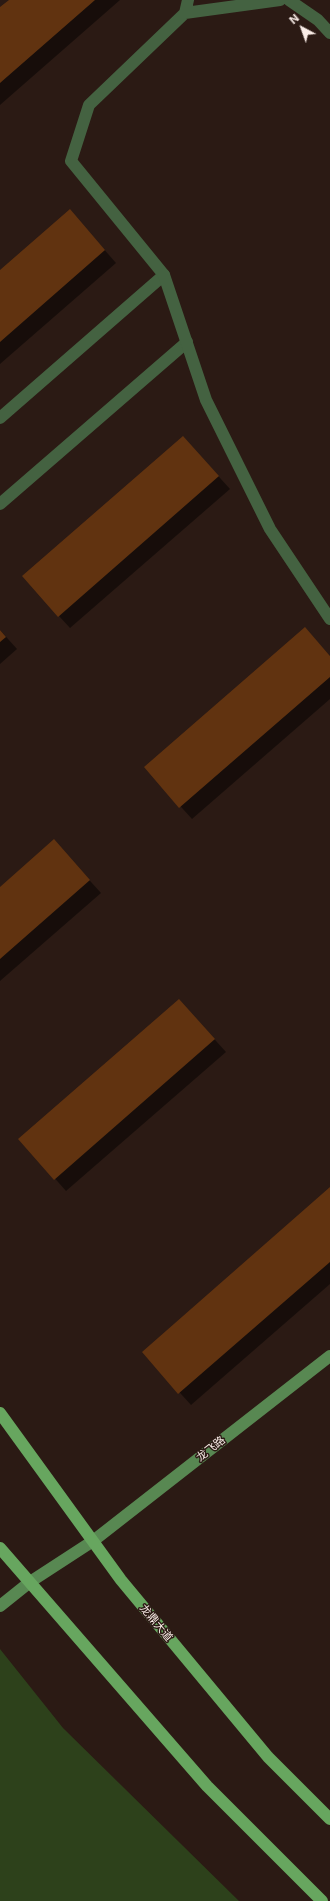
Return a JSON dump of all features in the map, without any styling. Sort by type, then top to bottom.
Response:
[{"type":"main road","name":"龙鼎大道","points":[[0,1413],[121,1580],[268,1757],[330,1819]]},
{"type":"main road","points":[[0,1548],[207,1786],[322,1901]]},
{"type":"street","points":[[188,0],[185,13],[89,105],[71,161],[164,275],[206,400],[270,529],[330,619]]},
{"type":"street","points":[[185,13],[280,0]]},
{"type":"street","points":[[289,0],[318,20],[330,33]]},
{"type":"street","points":[[0,418],[164,275]]},
{"type":"street","points":[[0,504],[187,342]]},
{"type":"street","name":"龙飞路","points":[[0,1606],[30,1582],[93,1541],[330,1356]]},
{"type":"green space","points":[[0,1649],[63,1728],[239,1901],[0,1901]]},
{"type":"building","points":[[9,0],[95,0],[0,83],[0,7]]},
{"type":"building","points":[[70,209],[105,250],[0,342],[0,270]]},
{"type":"building","points":[[183,436],[219,476],[58,617],[22,576]]},
{"type":"building","points":[[305,627],[330,656],[330,677],[179,808],[144,767]]},
{"type":"building","points":[[0,630],[6,637],[0,642]]},
{"type":"building","points":[[54,839],[90,880],[0,959],[0,887]]},
{"type":"building","points":[[179,999],[215,1039],[54,1180],[18,1139]]},
{"type":"building","points":[[330,1187],[330,1262],[178,1394],[142,1352]]}]
